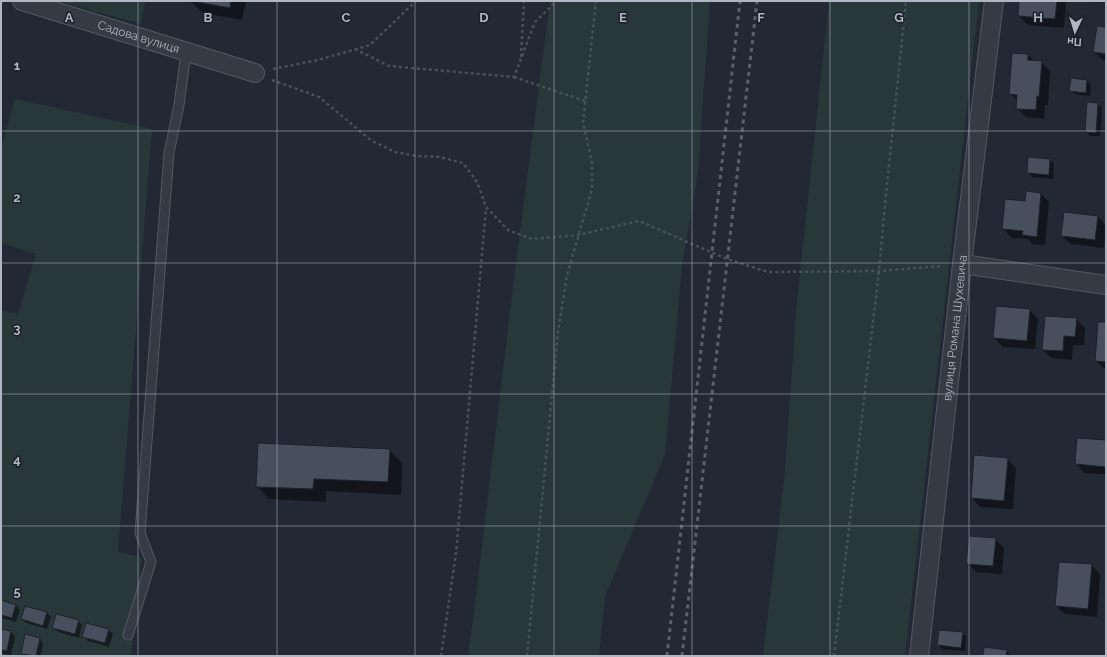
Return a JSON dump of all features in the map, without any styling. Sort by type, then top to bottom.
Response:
[{"type":"street","name":"Садова вулиця","points":[[22,1],[254,73]]},
{"type":"street","name":"вулиця Романа Шухевича","points":[[919,656],[962,264],[994,1]]},
{"type":"street","points":[[962,264],[1106,286]]},
{"type":"lane","points":[[128,635],[151,562],[140,533],[169,153],[179,105],[186,52]]},
{"type":"path","points":[[254,73],[318,60],[370,45],[416,1]]},
{"type":"path","points":[[520,62],[524,1]]},
{"type":"path","points":[[514,77],[535,22],[557,1]]},
{"type":"path","points":[[527,656],[558,332],[567,275],[592,189],[592,162],[583,122],[596,1]]},
{"type":"path","points":[[834,656],[879,271],[884,204],[906,1]]},
{"type":"path","points":[[355,49],[389,66],[514,77],[585,101]]},
{"type":"path","points":[[254,73],[319,97],[372,141],[396,152],[417,156],[440,157],[464,163],[477,182],[486,207],[508,230],[532,239],[578,235],[638,221],[727,259],[768,272],[879,271],[962,264]]},
{"type":"path","points":[[440,656],[456,553],[486,207]]},
{"type":"shaded area","points":[[58,1],[145,1],[141,24]]},
{"type":"shaded area","points":[[550,1],[710,1],[698,172],[682,266],[665,454],[605,597],[599,656],[468,656],[512,295]]},
{"type":"shaded area","points":[[829,1],[979,1],[905,656],[763,656],[785,472],[796,312]]},
{"type":"shaded area","points":[[15,99],[152,129],[118,552],[142,558],[131,656],[1,656],[1,310],[18,314],[36,254],[1,243],[1,149]]},
{"type":"building","points":[[191,1],[231,1],[230,8]]},
{"type":"building","points":[[1019,1],[1057,1],[1055,19],[1018,16]]},
{"type":"building","points":[[1097,26],[1106,27],[1106,54],[1093,52]]},
{"type":"building","points":[[1012,53],[1028,54],[1028,60],[1042,61],[1039,97],[1037,96],[1036,110],[1016,109],[1017,95],[1009,94]]},
{"type":"building","points":[[1071,78],[1087,80],[1086,93],[1069,91]]},
{"type":"building","points":[[1087,102],[1098,103],[1096,133],[1085,132]]},
{"type":"building","points":[[1028,157],[1050,159],[1049,175],[1027,173]]},
{"type":"building","points":[[1026,191],[1041,193],[1037,237],[1022,235],[1023,231],[1002,229],[1005,199],[1025,201]]},
{"type":"building","points":[[1064,212],[1098,216],[1095,240],[1061,236]]},
{"type":"building","points":[[996,306],[1030,309],[1027,341],[993,338]]},
{"type":"building","points":[[1045,316],[1077,318],[1075,337],[1064,336],[1063,351],[1042,350]]},
{"type":"building","points":[[1098,322],[1106,322],[1106,362],[1095,361]]},
{"type":"building","points":[[1077,438],[1106,440],[1106,467],[1075,464]]},
{"type":"building","points":[[258,443],[390,449],[388,482],[314,479],[313,489],[256,487]]},
{"type":"building","points":[[974,455],[1008,458],[1004,501],[971,498]]},
{"type":"building","points":[[969,536],[996,538],[993,566],[966,564]]},
{"type":"building","points":[[1059,562],[1092,564],[1088,609],[1055,606]]},
{"type":"building","points":[[1,600],[16,605],[12,618],[1,615]]},
{"type":"building","points":[[25,606],[47,612],[43,626],[21,619]]},
{"type":"building","points":[[56,614],[79,620],[75,634],[52,628]]},
{"type":"building","points":[[86,623],[109,629],[105,643],[82,637]]},
{"type":"building","points":[[1,629],[11,631],[7,651],[1,650]]},
{"type":"building","points":[[939,630],[963,632],[961,648],[937,645]]},
{"type":"building","points":[[25,634],[40,638],[36,656],[21,654]]},
{"type":"building","points":[[984,647],[1007,650],[1006,656],[983,656]]},
{"type":"railway","points":[[667,656],[740,1]]},
{"type":"railway","points":[[682,656],[757,1]]}]
